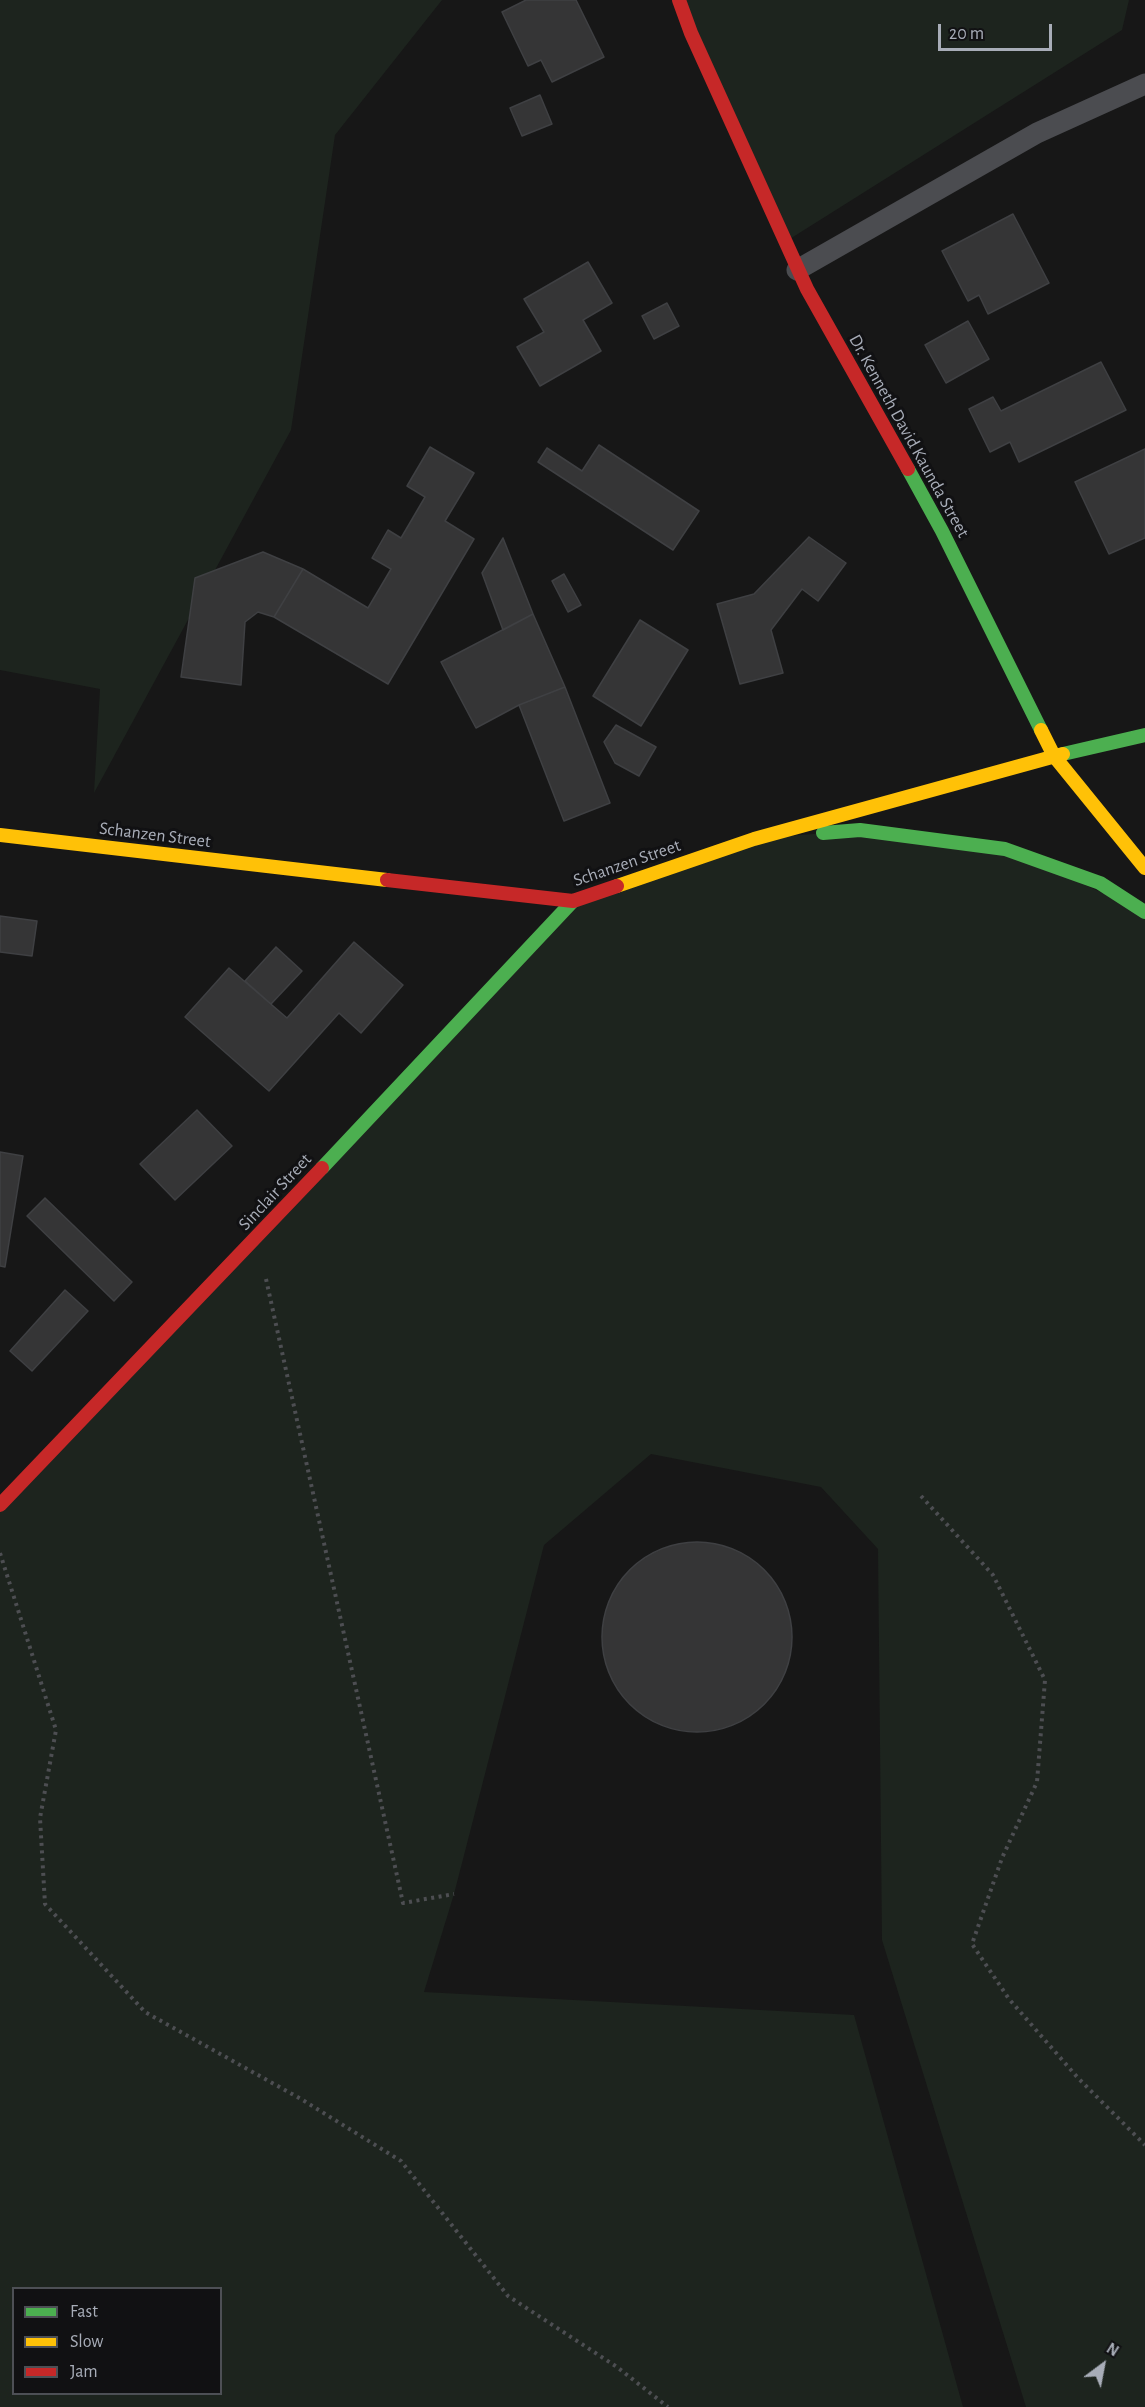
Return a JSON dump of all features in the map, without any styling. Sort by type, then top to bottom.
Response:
[{"type":"street","name":"Dr. Kenneth David Kaunda Street","points":[[679,0],[691,33],[797,270],[942,531],[1054,756],[1145,868]]},
{"type":"street","name":"Schanzen Street","points":[[0,835],[573,900],[754,839],[1054,756],[1145,735]]},
{"type":"street","points":[[754,839],[860,830],[1005,849],[1100,884],[1145,912]]},
{"type":"street","name":"Sinclair Street","points":[[0,1505],[257,1237],[573,900]]},
{"type":"lane","points":[[797,270],[1037,133],[1145,84]]},
{"type":"path","points":[[257,1237],[403,1903],[454,1894]]},
{"type":"path","points":[[921,1496],[993,1575],[1045,1680],[1037,1782],[1002,1858],[972,1944],[1009,1999],[1070,2070],[1145,2145]]},
{"type":"path","points":[[0,1553],[56,1730],[40,1818],[45,1904],[145,2012],[301,2099],[400,2161],[508,2296],[617,2367],[668,2407]]},
{"type":"shaded area","points":[[0,0],[442,0],[335,135],[291,430],[94,793],[100,689],[0,670]]},
{"type":"shaded area","points":[[679,0],[1129,0],[1122,30],[785,242]]},
{"type":"shaded area","points":[[860,830],[1005,849],[1145,912],[1145,2407],[1026,2407],[882,1940],[878,1549],[821,1487],[651,1454],[544,1545],[454,1894],[424,1992],[854,2015],[963,2407],[0,2407],[0,1505],[573,901],[754,839]]},
{"type":"building","points":[[526,0],[576,0],[604,57],[552,82],[541,60],[528,66],[502,12]]},
{"type":"building","points":[[540,95],[552,124],[522,136],[510,108]]},
{"type":"building","points":[[1013,214],[1049,283],[988,314],[979,295],[968,301],[942,251]]},
{"type":"building","points":[[588,262],[612,303],[583,320],[601,351],[540,386],[517,347],[544,332],[524,299]]},
{"type":"building","points":[[667,303],[679,326],[654,339],[642,316]]},
{"type":"building","points":[[968,321],[989,359],[946,383],[925,345]]},
{"type":"building","points":[[1101,362],[1126,410],[1019,462],[1010,442],[990,452],[969,409],[993,397],[1001,411]]},
{"type":"building","points":[[599,445],[699,511],[673,550],[538,462],[547,448],[582,471]]},
{"type":"building","points":[[430,447],[474,473],[445,521],[474,539],[388,684],[274,617],[303,569],[368,608],[391,569],[372,558],[388,530],[401,538],[425,497],[407,486]]},
{"type":"building","points":[[1145,449],[1145,538],[1109,554],[1075,482]]},
{"type":"building","points":[[809,537],[846,563],[818,601],[802,589],[771,630],[783,673],[740,684],[717,604],[754,594]]},
{"type":"building","points":[[503,538],[533,614],[503,630],[482,573]]},
{"type":"building","points":[[263,552],[303,569],[274,617],[258,612],[245,622],[241,685],[181,677],[195,578]]},
{"type":"building","points":[[564,574],[581,605],[568,612],[552,581]]},
{"type":"building","points":[[533,614],[565,687],[519,705],[476,728],[441,662]]},
{"type":"building","points":[[640,620],[688,650],[641,726],[593,696]]},
{"type":"building","points":[[565,687],[610,803],[564,821],[519,705]]},
{"type":"building","points":[[616,725],[656,747],[639,776],[615,763],[604,742]]},
{"type":"building","points":[[0,916],[37,921],[32,956],[0,952]]},
{"type":"building","points":[[354,942],[403,985],[361,1033],[339,1013],[269,1091],[185,1017],[229,968],[287,1018]]},
{"type":"building","points":[[276,947],[302,971],[271,1004],[245,981]]},
{"type":"building","points":[[197,1110],[232,1146],[175,1200],[140,1164]]},
{"type":"building","points":[[0,1152],[23,1156],[5,1267],[0,1266]]},
{"type":"building","points":[[45,1198],[132,1282],[114,1301],[27,1216]]},
{"type":"building","points":[[65,1290],[88,1311],[32,1371],[10,1351]]},
{"type":"building","points":[[688,1542],[706,1542],[742,1553],[757,1563],[771,1577],[788,1609],[792,1637],[788,1665],[781,1682],[771,1697],[757,1711],[725,1728],[706,1732],[688,1732],[652,1721],[637,1711],[623,1697],[606,1665],[602,1646],[602,1628],[613,1592],[623,1577],[637,1563],[669,1546]]},
{"type":"traffic: fast","points":[[908,469],[942,531],[1041,730]]},
{"type":"traffic: fast","points":[[1063,754],[1145,735]]},
{"type":"traffic: fast","points":[[823,833],[860,830],[1005,849],[1100,883],[1145,912]]},
{"type":"traffic: fast","points":[[322,1168],[573,901]]},
{"type":"traffic: slow","points":[[1041,730],[1054,756],[1145,868]]},
{"type":"traffic: slow","points":[[617,886],[754,839],[1063,754]]},
{"type":"traffic: slow","points":[[0,835],[387,880]]},
{"type":"traffic: jam","points":[[679,0],[691,33],[807,289],[908,469]]},
{"type":"traffic: jam","points":[[387,880],[573,901],[617,886]]},
{"type":"traffic: jam","points":[[0,1505],[322,1168]]}]
